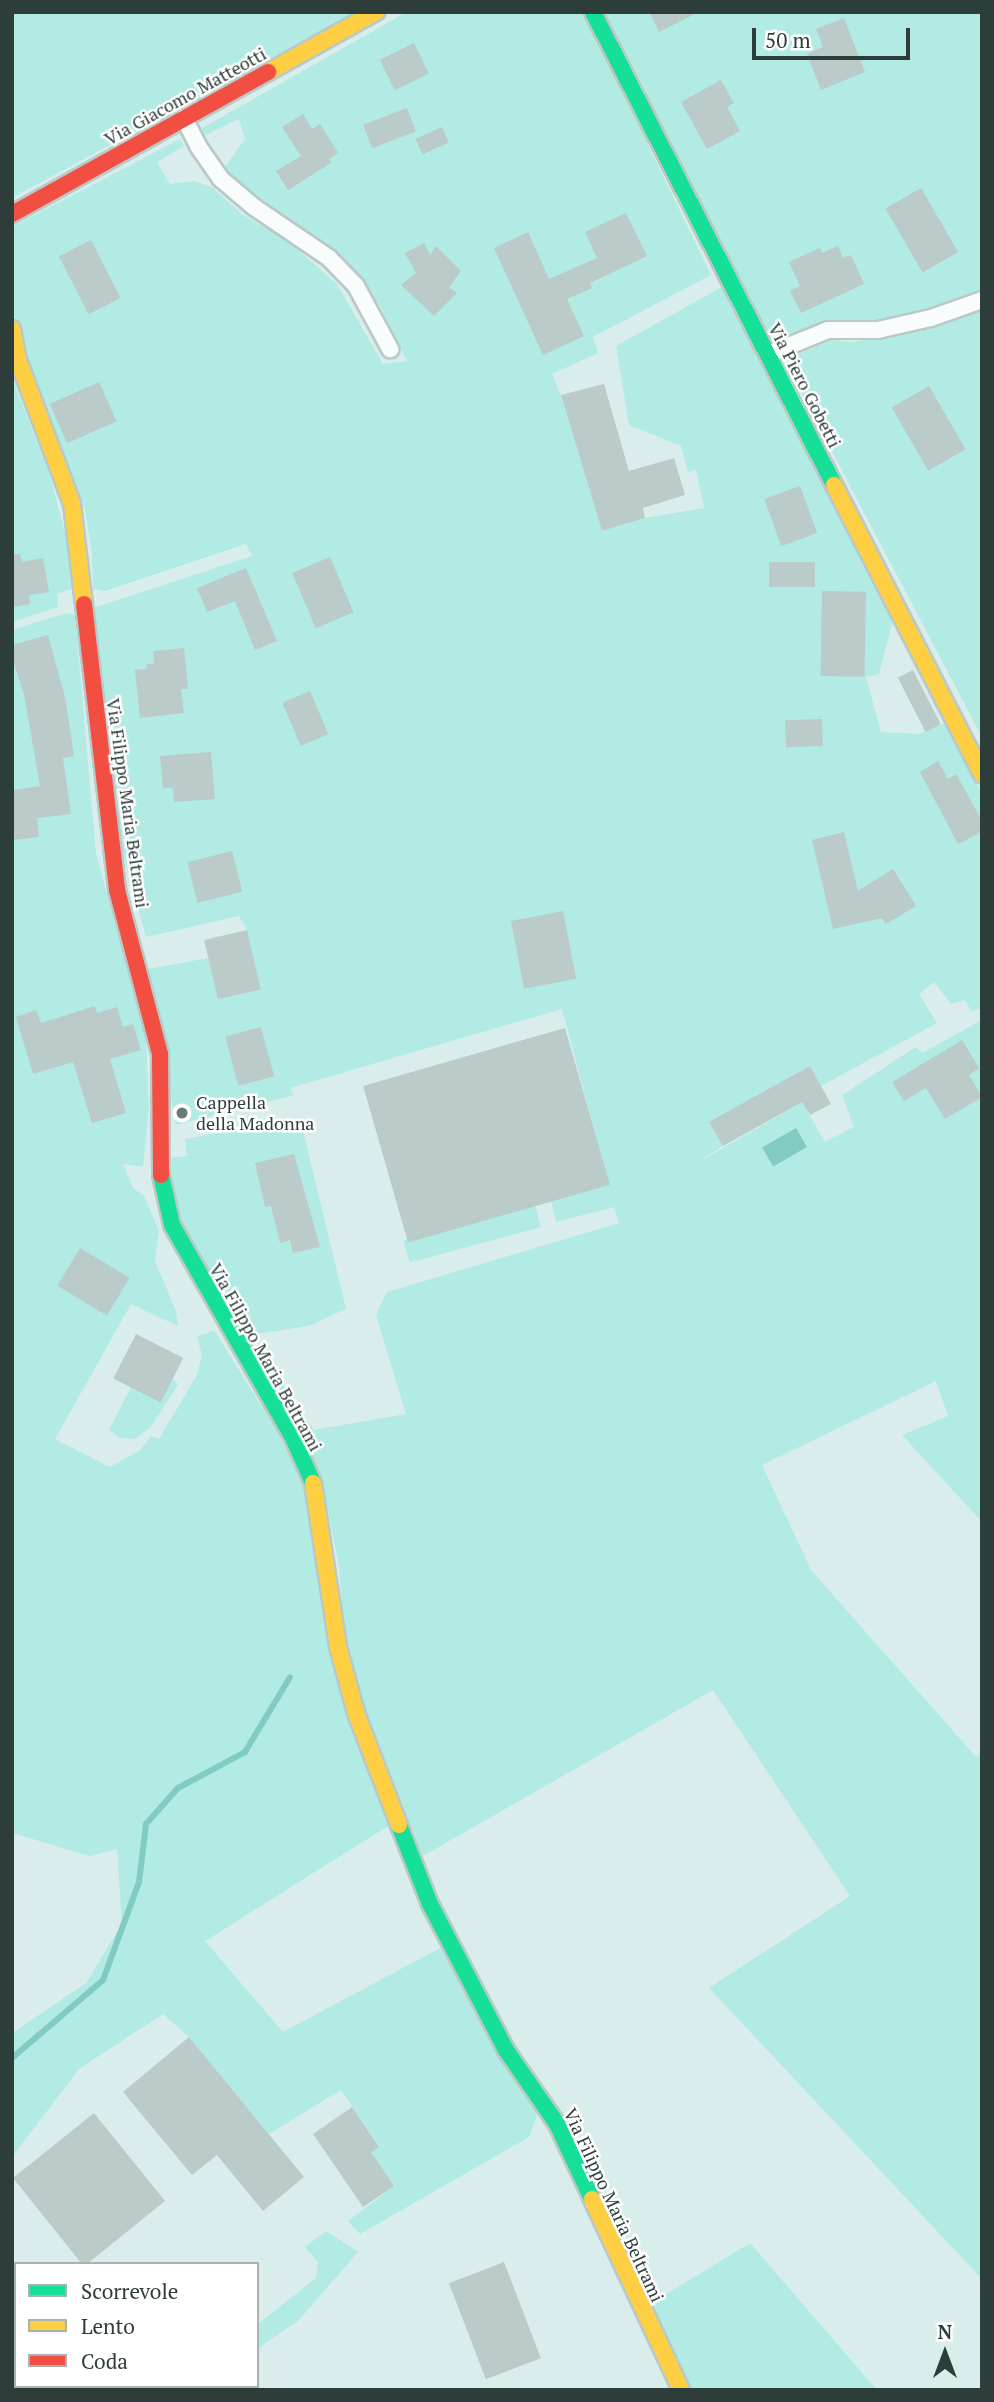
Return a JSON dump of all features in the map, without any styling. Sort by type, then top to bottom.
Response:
[{"type":"street","name":"Via Giacomo Matteotti","points":[[12,214],[376,12]]},
{"type":"street","name":"Via Piero Gobetti","points":[[593,12],[982,774]]},
{"type":"street","points":[[184,118],[198,146],[221,179],[254,207],[328,258],[356,286],[390,349]]},
{"type":"street","points":[[769,354],[828,330],[878,330],[932,318],[982,300]]},
{"type":"street","name":"Via Filippo Maria Beltrami","points":[[12,329],[18,360],[72,504],[117,890],[160,1054],[161,1181],[172,1225],[294,1440],[316,1491],[338,1647],[356,1713],[430,1904],[506,2050],[557,2124],[681,2390]]},
{"type":"shaded area","points":[[12,12],[355,12],[12,198]]},
{"type":"shaded area","points":[[407,12],[584,12],[711,275],[593,337],[598,353],[552,374],[561,395],[602,531],[645,518],[704,508],[696,470],[688,472],[681,446],[629,425],[616,346],[722,287],[893,620],[879,674],[866,677],[881,732],[919,734],[944,723],[982,794],[982,1008],[971,1011],[965,1000],[951,1004],[934,982],[919,994],[937,1023],[821,1086],[810,1066],[710,1123],[723,1146],[692,1166],[802,1102],[825,1142],[854,1127],[842,1095],[916,1047],[922,1053],[982,1020],[982,1522],[902,1435],[948,1416],[936,1381],[762,1465],[811,1570],[976,1757],[982,1752],[982,2279],[709,1988],[850,1896],[713,1690],[423,1856],[357,1688],[344,1633],[339,1566],[324,1492],[259,1361],[265,1359],[314,1430],[406,1414],[376,1315],[387,1292],[619,1223],[614,1207],[556,1222],[551,1200],[609,1185],[562,1009],[290,1088],[294,1095],[176,1125],[148,969],[208,958],[218,999],[260,989],[247,930],[239,916],[146,937],[118,836],[93,608],[252,556],[246,544],[105,591],[93,589],[92,553],[85,509],[20,346],[12,306],[12,227],[180,139],[184,146],[157,162],[170,184],[195,181],[213,188],[243,215],[284,238],[337,284],[383,364],[407,361],[380,306],[351,266],[223,170],[245,139],[239,119],[204,136],[202,128]]},
{"type":"shaded area","points":[[601,12],[982,12],[982,292],[898,318],[826,325],[771,349]]},
{"type":"shaded area","points":[[982,309],[982,737],[784,360],[832,340],[851,342],[900,335]]},
{"type":"shaded area","points":[[12,377],[50,476],[67,540],[72,589],[57,594],[58,607],[12,622]]},
{"type":"shaded area","points":[[66,613],[75,615],[96,854],[146,1038],[149,1108],[143,1167],[123,1164],[133,1188],[144,1196],[159,1231],[155,1261],[176,1311],[178,1326],[131,1304],[55,1439],[110,1467],[139,1451],[151,1436],[159,1439],[197,1375],[202,1355],[197,1337],[214,1330],[274,1426],[308,1492],[390,1825],[205,1941],[283,2032],[440,1948],[537,2115],[529,2137],[360,2234],[348,2221],[394,2186],[371,2152],[379,2146],[341,2090],[269,2134],[189,2037],[163,2014],[79,2069],[12,2157],[12,2033],[86,1983],[122,1924],[117,1849],[89,1856],[16,1834],[12,1836],[12,1285],[15,1275],[12,1274],[12,630]]},
{"type":"shaded area","points":[[300,1118],[346,1309],[308,1326],[257,1334],[241,1328],[177,1220],[168,1168],[171,1158],[187,1156],[185,1139]]},
{"type":"shaded area","points":[[796,1128],[807,1147],[773,1167],[762,1148]]},
{"type":"shaded area","points":[[535,1205],[541,1227],[410,1262],[404,1240]]},
{"type":"shaded area","points":[[172,1379],[178,1384],[151,1427],[135,1439],[120,1438],[109,1430],[131,1387]]},
{"type":"shaded area","points":[[326,2231],[358,2252],[299,2320],[259,2348],[259,2323],[316,2278],[318,2262],[305,2247]]},
{"type":"shaded area","points":[[750,2243],[877,2390],[691,2390],[647,2306]]},
{"type":"building","points":[[649,12],[699,12],[659,32]]},
{"type":"building","points":[[844,18],[865,72],[821,90],[807,54],[823,47],[816,29]]},
{"type":"building","points":[[414,43],[429,74],[395,90],[380,60]]},
{"type":"building","points":[[721,80],[734,103],[727,107],[740,131],[707,149],[681,102]]},
{"type":"building","points":[[407,108],[416,131],[372,148],[363,125]]},
{"type":"building","points":[[303,114],[312,129],[320,124],[338,153],[329,159],[331,163],[288,190],[276,171],[301,156],[282,127]]},
{"type":"building","points":[[442,127],[449,143],[422,154],[416,139]]},
{"type":"building","points":[[921,188],[958,252],[922,273],[885,208]]},
{"type":"building","points":[[626,213],[647,256],[590,283],[592,288],[567,299],[584,336],[543,355],[494,248],[528,232],[549,279],[597,258],[585,232]]},
{"type":"building","points":[[91,240],[121,298],[88,314],[59,256]]},
{"type":"building","points":[[424,243],[430,255],[436,246],[461,271],[449,287],[457,293],[434,316],[401,285],[416,273],[405,253]]},
{"type":"building","points":[[838,246],[843,258],[851,255],[864,284],[801,313],[790,291],[800,286],[789,262],[820,248],[822,253]]},
{"type":"building","points":[[99,382],[116,421],[67,443],[50,404]]},
{"type":"building","points":[[604,384],[629,471],[674,458],[685,495],[643,508],[645,518],[602,531],[561,395]]},
{"type":"building","points":[[929,386],[966,449],[928,471],[892,408]]},
{"type":"building","points":[[800,486],[817,533],[781,546],[764,499]]},
{"type":"building","points":[[12,554],[20,554],[22,562],[43,558],[49,592],[29,595],[30,604],[12,607]]},
{"type":"building","points":[[330,557],[353,612],[316,628],[292,573]]},
{"type":"building","points":[[769,562],[815,562],[815,587],[769,587]]},
{"type":"building","points":[[246,568],[277,641],[255,650],[235,601],[207,612],[197,588]]},
{"type":"building","points":[[822,591],[866,592],[865,677],[821,676]]},
{"type":"building","points":[[48,635],[65,697],[74,756],[63,758],[71,814],[37,818],[39,837],[12,840],[12,790],[40,786],[24,694],[12,658],[12,645]]},
{"type":"building","points":[[184,648],[188,689],[181,689],[184,713],[140,718],[135,670],[147,669],[146,664],[154,664],[153,651]]},
{"type":"building","points":[[913,670],[941,724],[926,732],[898,678]]},
{"type":"building","points":[[310,691],[328,734],[301,746],[282,703]]},
{"type":"building","points":[[822,719],[823,746],[786,747],[785,720]]},
{"type":"building","points":[[211,752],[215,799],[174,802],[173,788],[163,788],[160,756]]},
{"type":"building","points":[[938,761],[948,779],[956,774],[982,821],[982,832],[958,844],[920,772]]},
{"type":"building","points":[[844,832],[858,891],[893,869],[916,906],[886,924],[882,918],[833,929],[812,840]]},
{"type":"building","points":[[232,851],[242,892],[198,903],[187,862]]},
{"type":"building","points":[[563,911],[576,979],[524,989],[511,921]]},
{"type":"building","points":[[247,930],[261,989],[218,999],[204,940]]},
{"type":"building","points":[[95,1006],[97,1013],[117,1007],[123,1027],[133,1024],[141,1050],[110,1059],[126,1113],[92,1123],[73,1062],[33,1074],[16,1017],[36,1010],[41,1023]]},
{"type":"building","points":[[261,1027],[274,1076],[238,1086],[225,1037]]},
{"type":"building","points":[[565,1028],[610,1185],[408,1243],[363,1086]]},
{"type":"building","points":[[962,1040],[979,1068],[969,1075],[982,1097],[945,1119],[926,1088],[904,1101],[892,1082]]},
{"type":"building","points":[[810,1066],[831,1104],[810,1115],[802,1102],[723,1146],[709,1122]]},
{"type":"building","points":[[294,1154],[320,1247],[293,1253],[290,1240],[280,1243],[271,1206],[265,1207],[255,1163]]},
{"type":"building","points":[[80,1248],[130,1278],[107,1316],[57,1286]]},
{"type":"building","points":[[136,1334],[183,1358],[161,1403],[113,1379]]},
{"type":"building","points":[[189,2037],[304,2177],[263,2211],[217,2155],[192,2175],[123,2092]]},
{"type":"building","points":[[352,2107],[379,2147],[371,2152],[394,2186],[363,2207],[313,2134]]},
{"type":"building","points":[[94,2113],[165,2201],[89,2262],[80,2262],[13,2178]]},
{"type":"building","points":[[504,2262],[541,2358],[486,2379],[449,2283]]},
{"type":"waterway","points":[[12,2058],[103,1980],[139,1882],[146,1824],[178,1788],[245,1752],[290,1677]]},
{"type":"traffic: fast","points":[[593,12],[834,485]]},
{"type":"traffic: fast","points":[[161,1175],[172,1225],[294,1440],[313,1483]]},
{"type":"traffic: fast","points":[[399,1825],[430,1904],[506,2050],[557,2124],[592,2199]]},
{"type":"traffic: slow","points":[[268,72],[376,12]]},
{"type":"traffic: slow","points":[[12,329],[18,360],[72,504],[84,604]]},
{"type":"traffic: slow","points":[[834,485],[982,774]]},
{"type":"traffic: slow","points":[[313,1483],[338,1647],[356,1713],[399,1825]]},
{"type":"traffic: slow","points":[[592,2199],[681,2390]]},
{"type":"traffic: jam","points":[[12,214],[268,72]]},
{"type":"traffic: jam","points":[[84,604],[117,890],[160,1054],[161,1175]]},
{"type":"place","name":"Cappella della Madonna","points":[[182,1113]]}]
